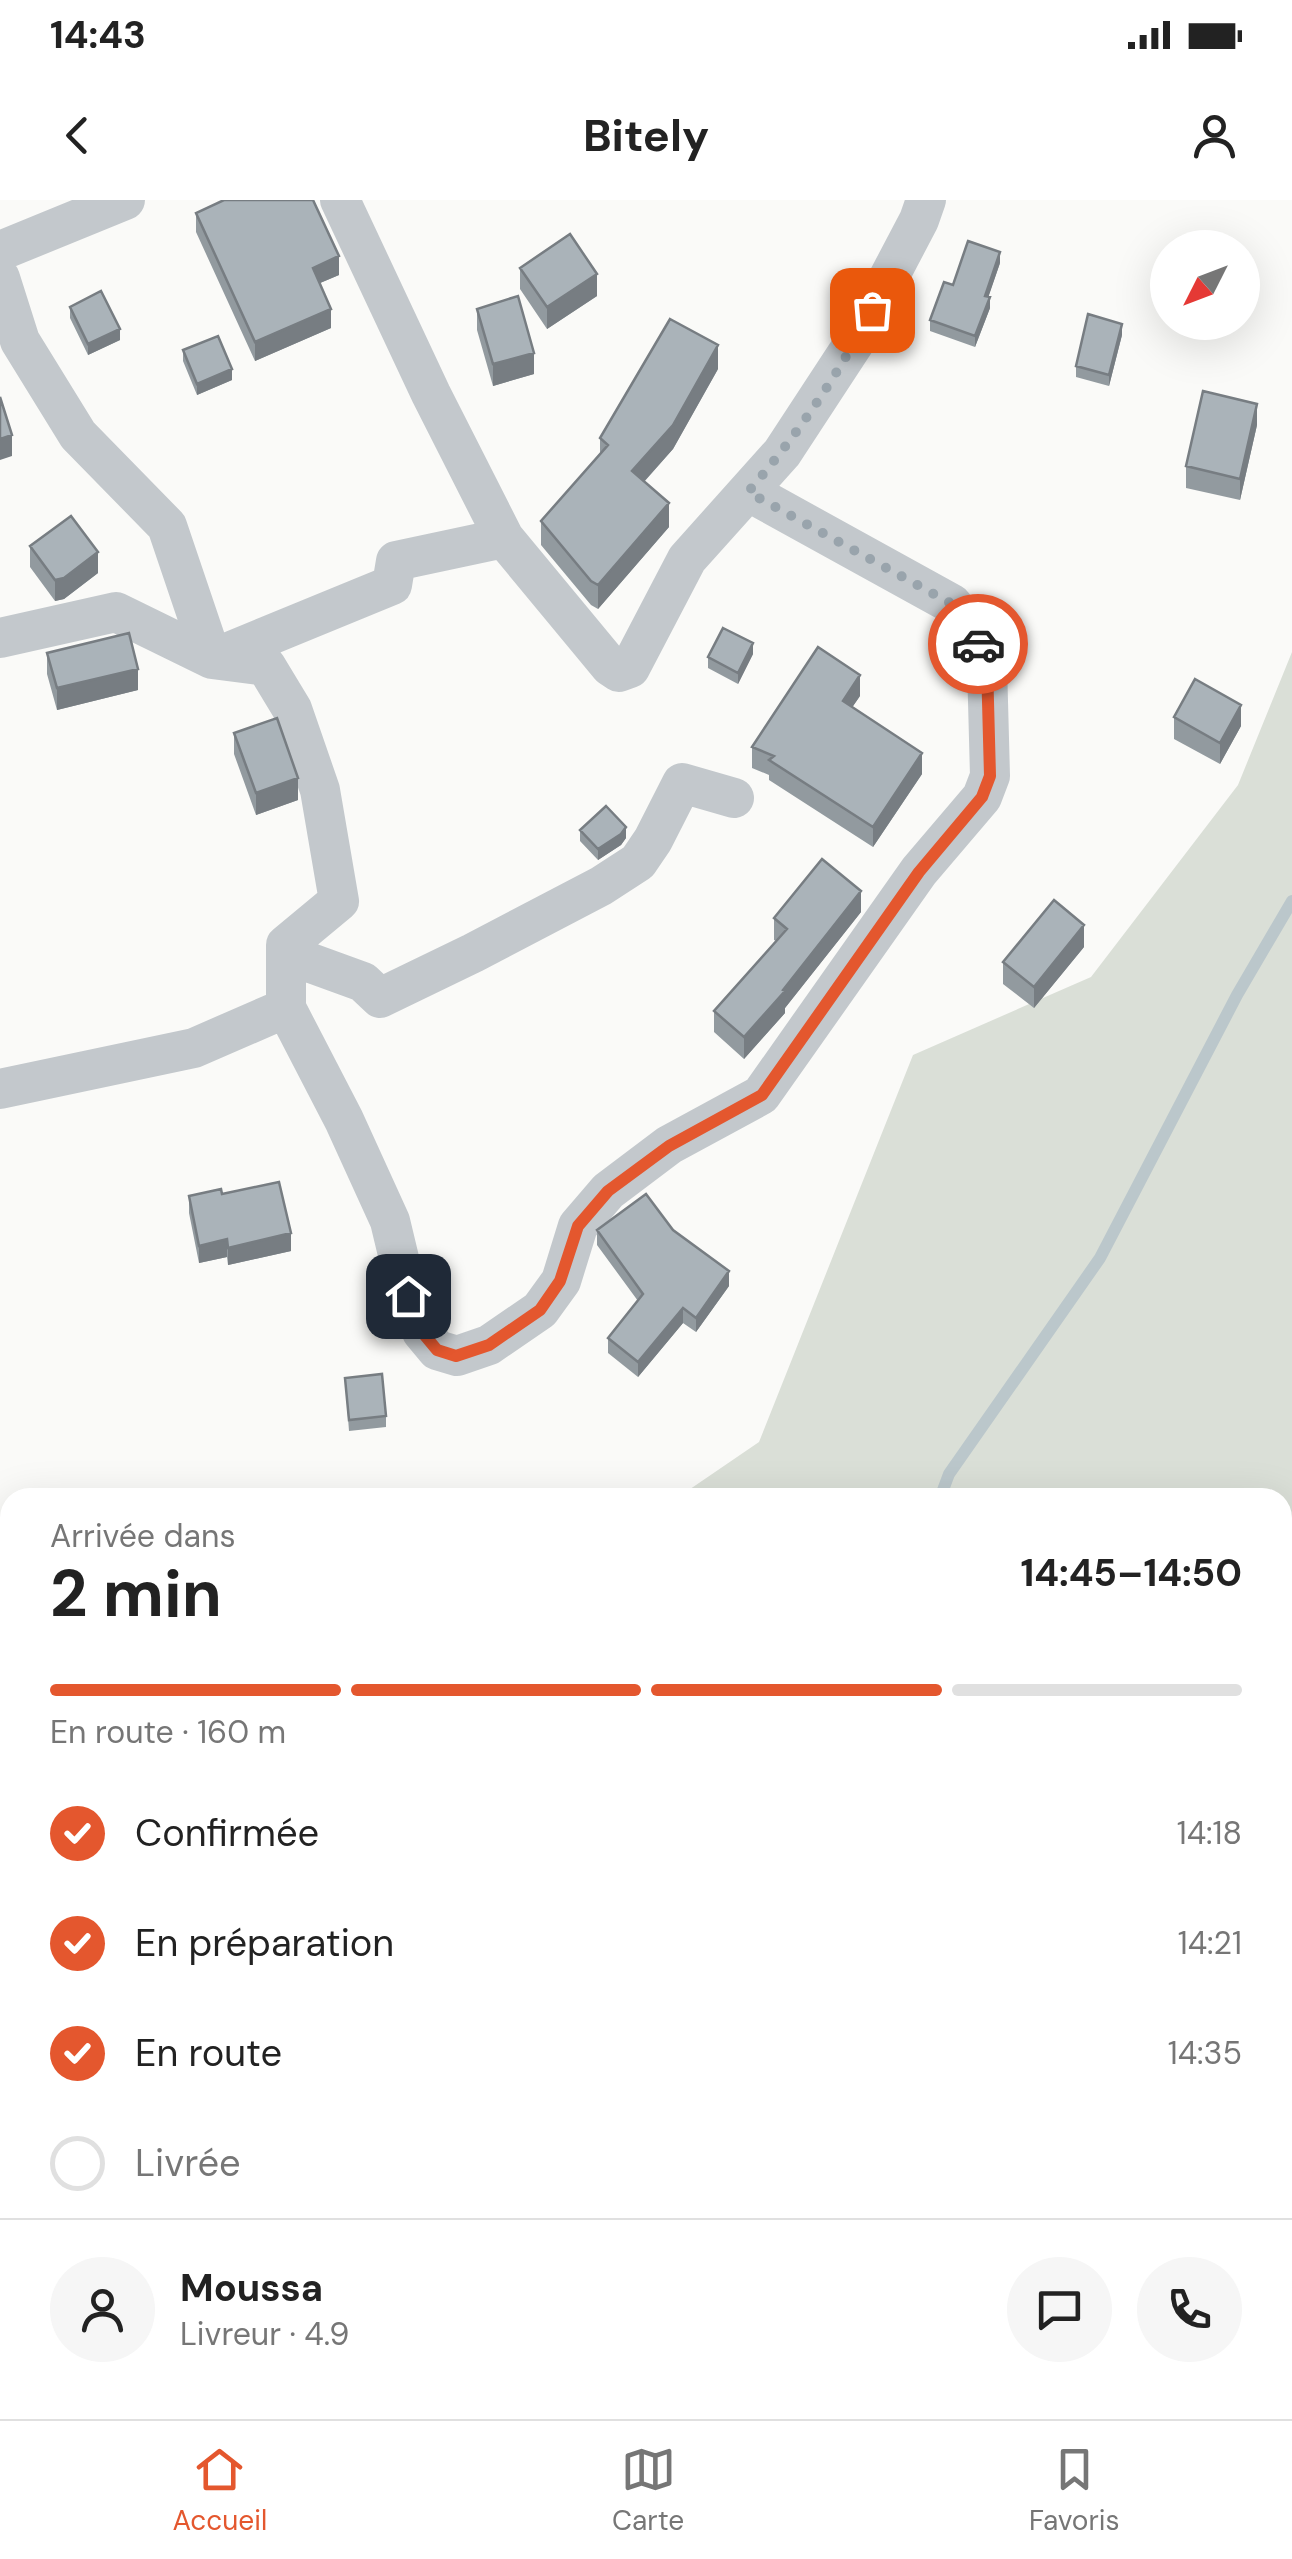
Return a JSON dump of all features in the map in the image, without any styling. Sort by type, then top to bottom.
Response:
[{"type":"street","points":[[0,251],[125,200]]},
{"type":"street","points":[[340,200],[504,538],[610,666],[620,672],[630,668],[687,558],[782,453],[856,340],[926,200]]},
{"type":"street","points":[[0,278],[20,342],[78,434],[167,526],[212,660]]},
{"type":"street","points":[[0,638],[116,612],[212,660],[266,666],[292,709],[320,790],[339,901],[286,946],[286,1008],[390,1221],[408,1296],[422,1332],[437,1350],[456,1356],[489,1345],[540,1310],[560,1281],[578,1226],[608,1191],[669,1146],[762,1095],[919,872],[982,797],[990,776],[987,664],[971,630],[952,604],[748,492]]},
{"type":"street","points":[[212,660],[392,586],[396,561],[504,538]]},
{"type":"street","points":[[286,954],[363,982],[380,998],[474,953],[601,886],[638,862],[682,782],[734,798]]},
{"type":"street","points":[[0,1089],[194,1048],[286,1008]]},
{"type":"shaded area","points":[[1292,652],[1292,1488],[692,1488],[759,1442],[913,1055],[1091,977],[1238,785]]},
{"type":"building","points":[[224,200],[313,200],[339,256],[313,268],[331,309],[255,342],[196,213]]},
{"type":"building","points":[[570,234],[597,274],[547,307],[520,268]]},
{"type":"building","points":[[968,241],[1000,252],[985,296],[990,297],[975,336],[930,320],[944,282],[953,285]]},
{"type":"building","points":[[101,291],[120,329],[88,344],[70,307]]},
{"type":"building","points":[[518,296],[534,353],[493,364],[477,309]]},
{"type":"building","points":[[1088,314],[1122,324],[1109,375],[1076,366]]},
{"type":"building","points":[[670,319],[718,345],[673,425],[632,471],[669,503],[598,585],[541,521],[608,445],[600,438]]},
{"type":"building","points":[[218,336],[232,369],[197,384],[183,350]]},
{"type":"building","points":[[1203,391],[1257,404],[1240,479],[1186,466]]},
{"type":"building","points":[[0,397],[12,435],[0,439]]},
{"type":"building","points":[[71,516],[98,552],[64,578],[55,580],[30,546]]},
{"type":"building","points":[[723,628],[753,643],[738,673],[708,657]]},
{"type":"building","points":[[129,633],[138,669],[57,688],[47,653]]},
{"type":"building","points":[[818,647],[860,675],[843,701],[922,753],[873,827],[769,760],[774,756],[752,747]]},
{"type":"building","points":[[1195,679],[1241,705],[1220,743],[1174,717]]},
{"type":"building","points":[[277,718],[298,778],[256,793],[234,733]]},
{"type":"building","points":[[606,806],[626,827],[598,849],[580,830]]},
{"type":"building","points":[[822,859],[861,891],[785,991],[744,1037],[714,1011],[787,929],[774,918]]},
{"type":"building","points":[[1054,900],[1084,925],[1034,987],[1003,962]]},
{"type":"building","points":[[279,1182],[291,1233],[228,1248],[227,1239],[199,1246],[189,1196],[221,1189],[222,1194]]},
{"type":"building","points":[[646,1194],[673,1230],[729,1271],[696,1318],[683,1308],[638,1362],[608,1338],[643,1294],[597,1230]]},
{"type":"building","points":[[382,1374],[386,1416],[349,1420],[345,1378]]},
{"type":"waterway","points":[[944,1488],[949,1474],[1100,1258],[1237,995],[1292,901]]},
{"type":"way so far","points":[[872,310],[782,453],[748,492],[952,604],[978,644]]},
{"type":"route","points":[[408,1296],[422,1332],[437,1350],[456,1356],[489,1345],[540,1310],[560,1281],[578,1226],[608,1191],[669,1146],[762,1095],[919,872],[982,797],[990,776],[987,664],[978,644]]}]
